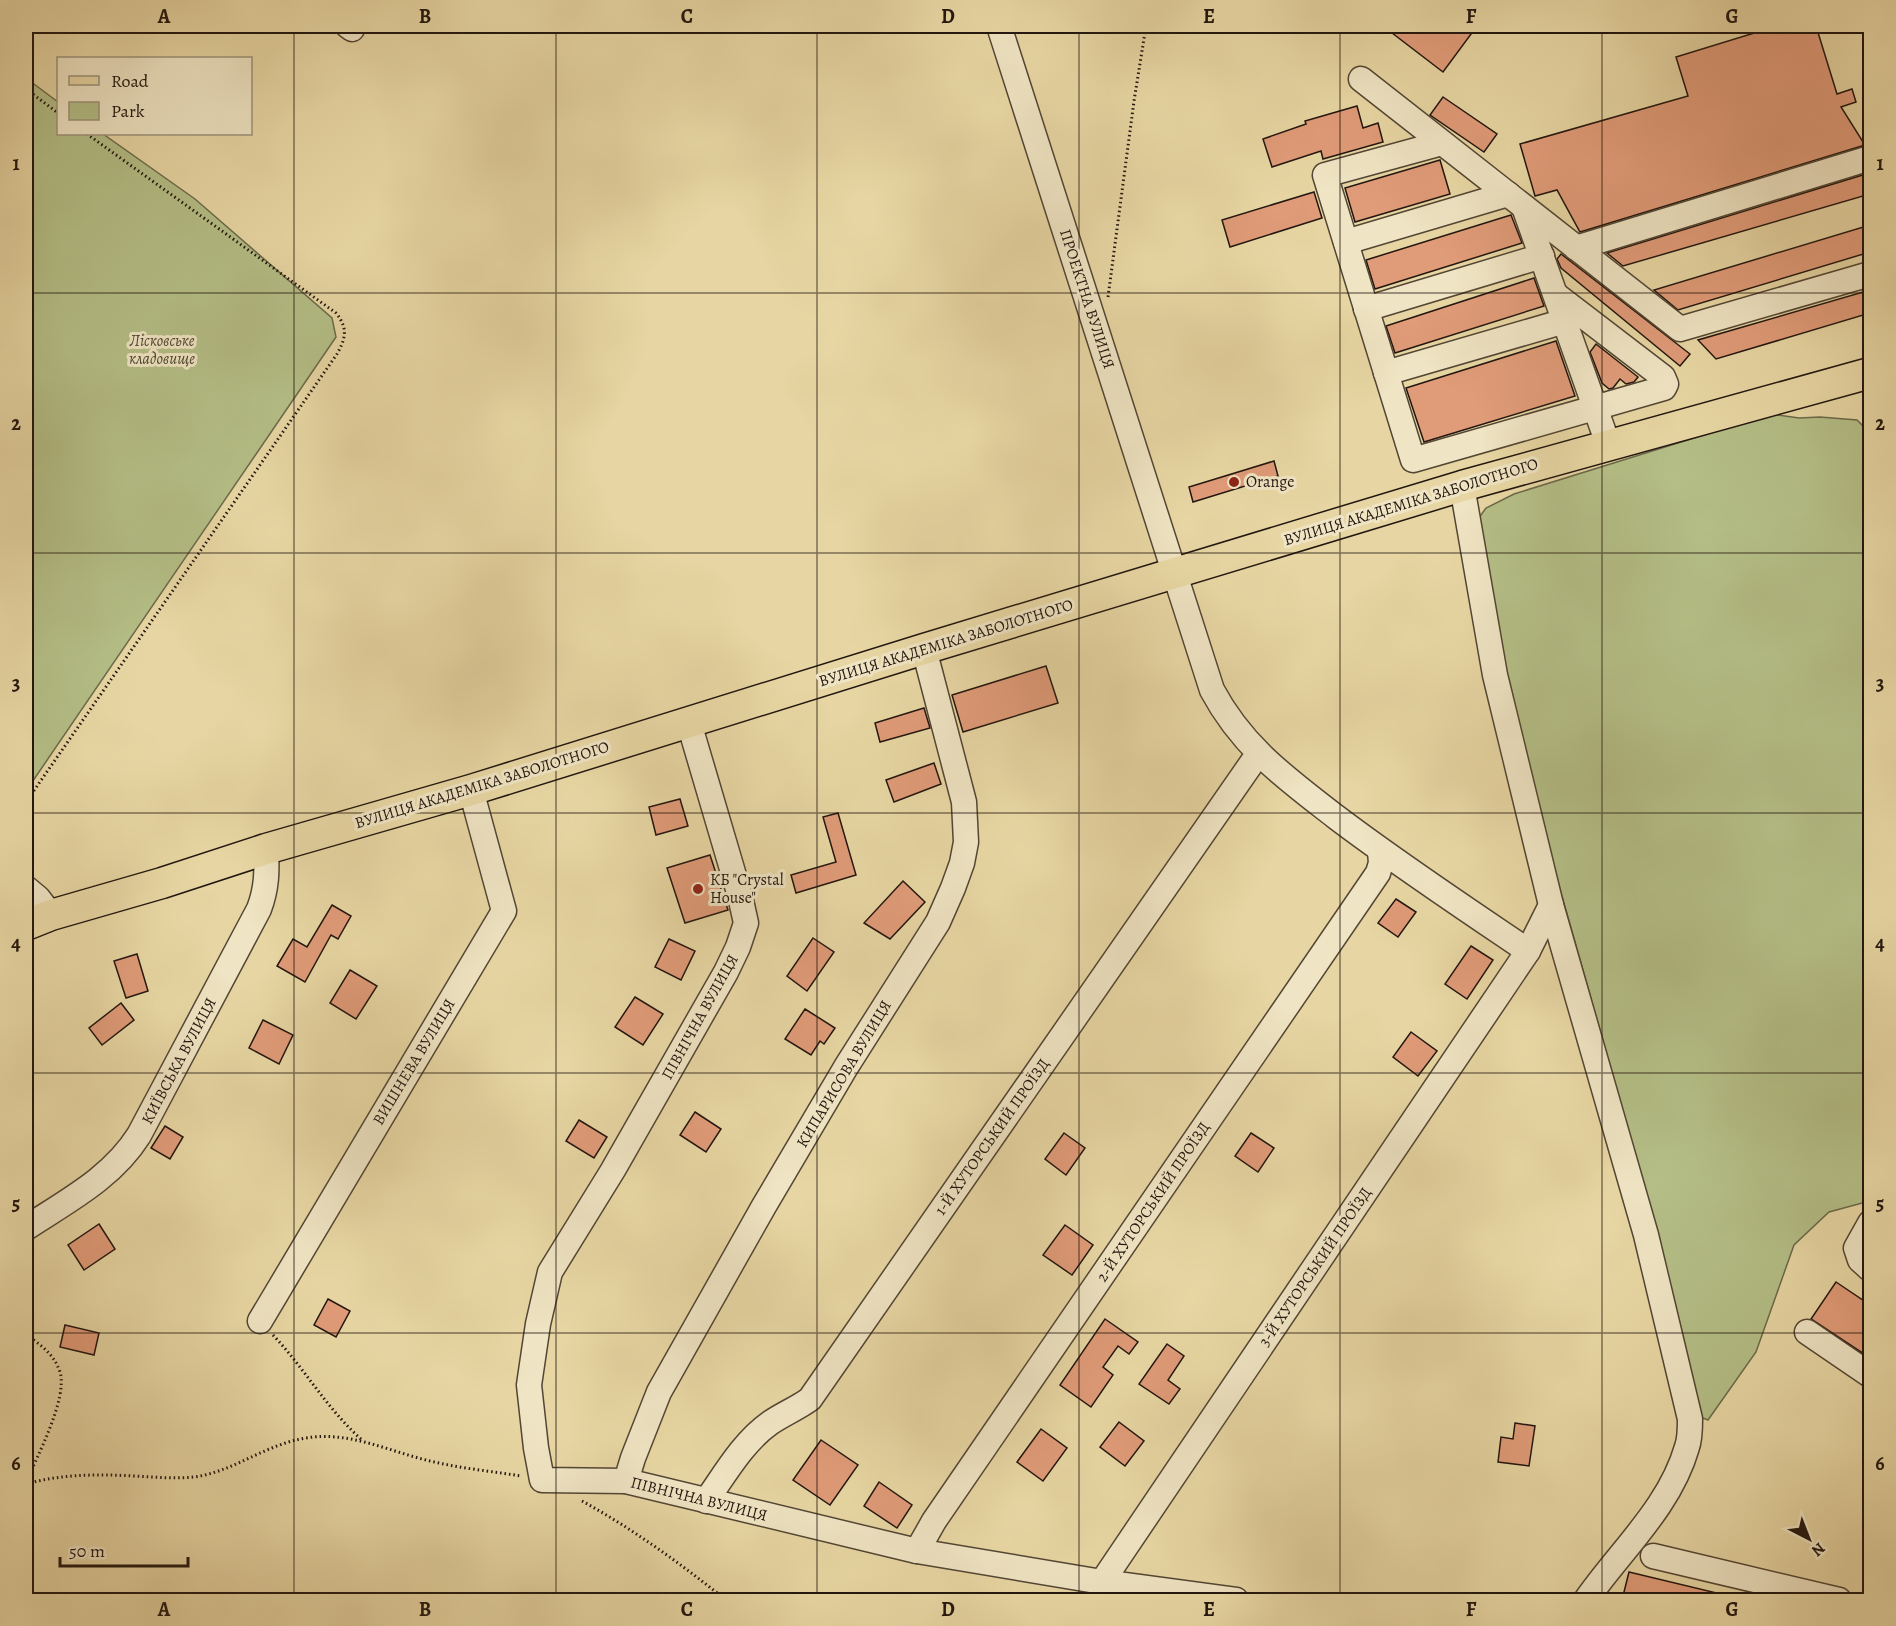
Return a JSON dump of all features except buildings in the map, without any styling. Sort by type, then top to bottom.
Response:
[{"type":"main road","name":"ВУЛИЦЯ АКАДЕМІКА ЗАБОЛОТНОГО","points":[[38,920],[266,849],[471,790],[924,649],[1462,486],[1870,373]]},
{"type":"street","name":"ПРОЕКТНА ВУЛИЦЯ","points":[[999,26],[1212,690],[1232,724],[1258,754],[1380,851],[1528,951]]},
{"type":"street","points":[[1361,79],[1680,328],[1870,274]]},
{"type":"street","points":[[1442,143],[1325,175],[1413,460],[1661,390],[1665,386],[1666,381],[1663,377],[1556,295]]},
{"type":"street","points":[[1576,248],[1870,158]]},
{"type":"street","points":[[1346,242],[1516,200]]},
{"type":"street","points":[[1516,200],[1542,256],[1608,444]]},
{"type":"street","points":[[1366,309],[1542,256]]},
{"type":"street","points":[[1386,373],[1565,321]]},
{"type":"street","points":[[1462,486],[1495,675],[1551,905],[1646,1234],[1690,1419],[1688,1446],[1674,1481],[1649,1519],[1586,1600]]},
{"type":"street","name":"КИПАРИСОВА ВУЛИЦЯ","points":[[626,1481],[659,1392],[846,1067],[938,921],[962,863],[966,842],[964,802],[924,649]]},
{"type":"street","name":"ПІВНІЧНА ВУЛИЦЯ","points":[[689,723],[746,923],[726,972],[613,1170],[550,1272],[538,1324],[529,1385],[542,1480],[626,1481],[917,1551],[1102,1582],[1236,1600]]},
{"type":"street","name":"1-Й ХУТОРСЬКИЙ ПРОЇЗД","points":[[706,1501],[748,1443],[770,1423],[810,1399],[1258,754]]},
{"type":"street","name":"ВИШНЕВА ВУЛИЦЯ","points":[[260,1321],[504,911],[471,790]]},
{"type":"street","name":"КИЇВСЬКА ВУЛИЦЯ","points":[[26,1228],[99,1180],[122,1159],[140,1135],[259,909],[265,893],[267,878],[266,849]]},
{"type":"street","name":"2-Й ХУТОРСЬКИЙ ПРОЇЗД","points":[[917,1551],[941,1511],[1378,873],[1381,863],[1380,851]]},
{"type":"street","points":[[26,888],[38,898],[38,920]]},
{"type":"street","name":"3-Й ХУТОРСЬКИЙ ПРОЇЗД","points":[[1102,1582],[1528,951],[1551,905]]},
{"type":"street","points":[[1870,1223],[1856,1248],[1860,1260],[1870,1269]]},
{"type":"street","points":[[1807,1332],[1870,1374]]},
{"type":"street","points":[[1653,1556],[1839,1600]]},
{"type":"path","points":[[1106,308],[1146,26]]},
{"type":"path","points":[[26,89],[57,112]]},
{"type":"path","points":[[26,802],[338,354],[346,332],[343,322],[336,313],[88,135]]},
{"type":"path","points":[[260,1321],[292,1355],[338,1418],[363,1441]]},
{"type":"path","points":[[26,1335],[41,1345],[53,1358],[60,1372],[62,1386],[49,1433],[26,1483]]},
{"type":"path","points":[[26,1483],[49,1477],[74,1475],[195,1477],[216,1471],[278,1444],[307,1438],[334,1436],[363,1441],[427,1461],[542,1480]]},
{"type":"path","points":[[580,1500],[609,1516],[685,1568],[726,1600]]},
{"type":"green space","name":"Лісковське кладовище","points":[[26,78],[57,101],[57,135],[104,135],[195,199],[332,318],[336,337],[26,791]]},
{"type":"green space","points":[[1771,414],[1799,418],[1857,420],[1870,433],[1870,1201],[1829,1212],[1794,1245],[1756,1352],[1708,1420],[1698,1416],[1637,1161],[1560,889],[1543,846],[1503,676],[1478,519],[1486,508],[1514,494]]},
{"type":"place","name":"Orange","points":[[1234,482]]},
{"type":"place","name":"КБ \"Crystal House\"","points":[[698,889]]}]
